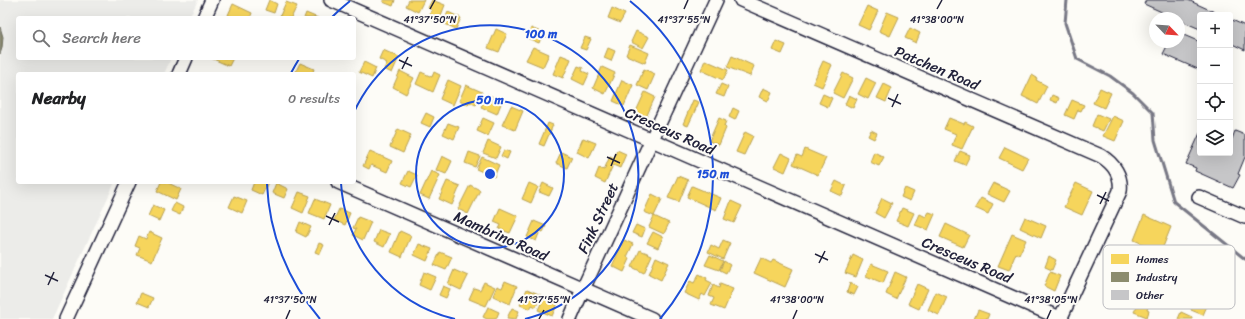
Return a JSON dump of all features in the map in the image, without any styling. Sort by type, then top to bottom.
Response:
[{"type":"street","points":[[205,16],[212,0]]},
{"type":"street","name":"Cresceus Road","points":[[332,0],[1061,319]]},
{"type":"street","name":"Fink Street","points":[[570,319],[716,0]]},
{"type":"street","name":"Patchen Road","points":[[742,0],[1102,156],[1108,160],[1116,170],[1121,184],[1118,198],[1094,246],[1061,319]]},
{"type":"street","points":[[179,72],[185,60]]},
{"type":"street","points":[[66,319],[128,184]]},
{"type":"street","name":"Mambrino Road","points":[[343,184],[652,319]]},
{"type":"street","points":[[1199,197],[1245,217]]},
{"type":"shaded area","points":[[0,0],[198,0],[190,16],[16,16],[16,60],[170,60],[165,72],[16,72],[16,184],[114,184],[52,319],[0,319]]},
{"type":"building: Homes","points":[[269,0],[277,4],[274,13],[265,10]]},
{"type":"building: Homes","points":[[383,0],[395,0],[393,6],[383,2]]},
{"type":"building: Homes","points":[[409,0],[424,0],[418,12],[406,6]]},
{"type":"building: Homes","points":[[432,0],[445,5],[438,23],[428,18],[432,10],[428,8]]},
{"type":"building: Homes","points":[[286,2],[297,6],[292,16],[280,16]]},
{"type":"building: Homes","points":[[233,4],[252,13],[251,16],[228,15]]},
{"type":"building: Homes","points":[[867,6],[878,11],[869,30],[858,25]]},
{"type":"building: Homes","points":[[612,8],[625,14],[620,23],[608,18]]},
{"type":"building: Homes","points":[[448,12],[461,18],[456,29],[443,23]]},
{"type":"building: Homes","points":[[887,12],[899,17],[890,36],[879,31]]},
{"type":"building: Homes","points":[[306,13],[313,16],[305,16]]},
{"type":"building: Homes","points":[[531,28],[543,33],[539,43],[527,38]]},
{"type":"building: Homes","points":[[910,28],[920,33],[916,43],[905,38]]},
{"type":"building: Homes","points":[[496,29],[507,34],[499,52],[488,48]]},
{"type":"building: Homes","points":[[636,31],[649,37],[643,48],[631,42]]},
{"type":"building: Homes","points":[[585,37],[591,39],[586,50],[580,48]]},
{"type":"building: Homes","points":[[776,41],[786,45],[782,54],[772,50]]},
{"type":"building: Homes","points":[[630,45],[649,53],[645,63],[626,55]]},
{"type":"building: Homes","points":[[533,47],[549,54],[543,67],[526,60]]},
{"type":"building: Homes","points":[[608,48],[615,51],[611,61],[604,58]]},
{"type":"building: Homes","points":[[383,50],[399,57],[392,73],[384,69],[387,63],[379,59]]},
{"type":"building: Homes","points":[[561,55],[571,59],[563,78],[553,74]]},
{"type":"building: Homes","points":[[732,56],[754,66],[750,76],[727,67]]},
{"type":"building: Homes","points":[[216,60],[232,60],[229,66]]},
{"type":"building: Homes","points":[[705,60],[728,70],[723,80],[701,70]]},
{"type":"building: Homes","points":[[823,61],[832,65],[822,87],[813,83]]},
{"type":"building: Homes","points":[[364,62],[376,68],[372,78],[359,72]]},
{"type":"building: Homes","points":[[300,63],[314,69],[313,72],[296,72]]},
{"type":"building: Homes","points":[[578,66],[583,68],[582,71],[589,74],[584,85],[572,79]]},
{"type":"building: Homes","points":[[602,67],[615,73],[605,94],[593,88]]},
{"type":"building: Homes","points":[[644,69],[655,74],[648,90],[637,85]]},
{"type":"building: Homes","points":[[400,71],[414,78],[406,94],[393,87]]},
{"type":"building: Homes","points":[[421,72],[432,77],[434,72],[440,75],[433,92],[416,84]]},
{"type":"building: Homes","points":[[843,73],[853,78],[843,98],[833,93]]},
{"type":"building: Homes","points":[[1032,75],[1037,78],[1036,80],[1047,86],[1038,104],[1022,96]]},
{"type":"building: Homes","points":[[866,78],[876,83],[868,99],[858,94]]},
{"type":"building: Homes","points":[[448,80],[461,86],[453,105],[440,99]]},
{"type":"building: Homes","points":[[622,80],[633,85],[624,106],[613,101]]},
{"type":"building: Homes","points":[[721,84],[728,87],[724,97],[716,94]]},
{"type":"building: Homes","points":[[884,84],[892,88],[886,102],[877,98]]},
{"type":"building: Homes","points":[[466,85],[482,92],[476,105],[469,102],[468,105],[459,101]]},
{"type":"building: Homes","points":[[763,88],[772,92],[768,101],[759,97]]},
{"type":"building: Homes","points":[[1100,88],[1111,93],[1104,108],[1093,103]]},
{"type":"building: Homes","points":[[645,92],[655,97],[644,122],[633,118]]},
{"type":"building: Homes","points":[[487,94],[502,101],[497,114],[481,107]]},
{"type":"building: Homes","points":[[823,94],[832,98],[828,107],[819,103]]},
{"type":"building: Homes","points":[[849,95],[857,99],[853,108],[845,104]]},
{"type":"building: Homes","points":[[1052,95],[1059,98],[1057,103],[1050,100]]},
{"type":"building: Homes","points":[[693,100],[699,102],[688,126],[683,124]]},
{"type":"building: Homes","points":[[1072,100],[1084,105],[1081,111],[1078,110],[1074,119],[1065,115]]},
{"type":"building: Homes","points":[[511,106],[523,111],[515,130],[502,125]]},
{"type":"building: Homes","points":[[733,108],[739,111],[735,120],[729,117]]},
{"type":"building: Homes","points":[[426,113],[434,117],[430,127],[421,123]]},
{"type":"building: Homes","points":[[1097,114],[1109,119],[1103,131],[1092,126]]},
{"type":"building: Homes","points":[[1113,116],[1124,121],[1115,141],[1103,136]]},
{"type":"building: Homes","points":[[483,118],[494,123],[488,136],[477,131]]},
{"type":"building: Homes","points":[[719,118],[726,121],[724,126],[726,128],[719,145],[709,141]]},
{"type":"building: Homes","points":[[949,118],[964,124],[965,122],[973,126],[962,149],[952,145],[956,134],[944,129]]},
{"type":"building: Homes","points":[[448,123],[459,127],[454,139],[443,134]]},
{"type":"building: Homes","points":[[548,123],[553,125],[544,146],[539,144]]},
{"type":"building: Homes","points":[[398,129],[411,135],[403,153],[390,147]]},
{"type":"building: Homes","points":[[871,130],[877,133],[874,139],[868,136]]},
{"type":"building: Homes","points":[[745,132],[753,136],[744,155],[736,152]]},
{"type":"building: Homes","points":[[583,138],[596,143],[589,158],[577,152]]},
{"type":"building: Homes","points":[[488,141],[501,147],[496,158],[483,153]]},
{"type":"building: Homes","points":[[1005,147],[1028,158],[1022,169],[999,158]]},
{"type":"building: Homes","points":[[805,149],[826,158],[818,175],[793,164],[797,155],[802,157]]},
{"type":"building: Homes","points":[[504,150],[510,152],[507,159],[501,156]]},
{"type":"building: Homes","points":[[617,150],[626,154],[620,168],[613,165],[605,183],[595,178],[599,168],[604,170],[610,156],[614,158]]},
{"type":"building: Homes","points":[[370,151],[392,161],[387,172],[371,165],[369,169],[363,166]]},
{"type":"building: Homes","points":[[960,151],[970,155],[965,165],[955,161]]},
{"type":"building: Homes","points":[[469,152],[480,156],[475,167],[465,163]]},
{"type":"building: Homes","points":[[561,152],[572,157],[567,168],[556,163]]},
{"type":"building: Homes","points":[[874,152],[884,157],[879,166],[870,162]]},
{"type":"building: Homes","points":[[781,153],[791,158],[785,172],[774,167]]},
{"type":"building: Homes","points":[[442,156],[452,161],[446,174],[436,170]]},
{"type":"building: Homes","points":[[482,157],[499,165],[494,177],[476,169]]},
{"type":"building: Homes","points":[[408,171],[417,175],[411,187],[402,183]]},
{"type":"building: Homes","points":[[431,171],[440,175],[429,199],[420,195]]},
{"type":"building: Homes","points":[[678,176],[688,180],[679,202],[668,198]]},
{"type":"building: Homes","points":[[447,181],[460,186],[452,205],[439,199]]},
{"type":"building: Homes","points":[[836,181],[846,186],[842,196],[831,191]]},
{"type":"building: Homes","points":[[529,183],[538,187],[531,203],[522,199]]},
{"type":"building: Homes","points":[[543,183],[553,188],[549,196],[539,192]]},
{"type":"building: Homes","points":[[993,183],[1010,191],[1004,202],[987,194]]},
{"type":"building: Homes","points":[[1076,183],[1093,191],[1082,215],[1064,207]]},
{"type":"building: Homes","points":[[160,184],[170,184],[181,189],[176,200],[157,191]]},
{"type":"building: Homes","points":[[253,184],[267,184],[262,195],[251,190]]},
{"type":"building: Homes","points":[[276,184],[288,189],[284,198],[272,193]]},
{"type":"building: Homes","points":[[470,185],[480,190],[468,214],[458,209]]},
{"type":"building: Homes","points":[[692,186],[721,198],[716,210],[687,197]]},
{"type":"building: Homes","points":[[905,188],[914,192],[910,201],[901,197]]},
{"type":"building: Homes","points":[[299,192],[310,196],[303,213],[292,208]]},
{"type":"building: Homes","points":[[652,194],[662,199],[654,216],[644,212]]},
{"type":"building: Homes","points":[[234,196],[247,201],[242,213],[229,207]]},
{"type":"building: Homes","points":[[882,198],[892,203],[884,218],[875,213]]},
{"type":"building: Homes","points":[[981,198],[993,204],[988,214],[975,208]]},
{"type":"building: Homes","points":[[315,199],[330,205],[324,219],[309,213]]},
{"type":"building: Homes","points":[[731,201],[742,206],[734,223],[724,219]]},
{"type":"building: Homes","points":[[175,203],[183,207],[180,215],[171,211]]},
{"type":"building: Homes","points":[[153,205],[164,210],[159,221],[148,216]]},
{"type":"building: Homes","points":[[500,208],[518,216],[510,233],[499,229],[501,225],[494,222]]},
{"type":"building: Homes","points":[[902,208],[914,213],[908,226],[896,221]]},
{"type":"building: Homes","points":[[339,209],[350,213],[345,225],[334,220]]},
{"type":"building: Homes","points":[[929,212],[935,214],[928,230],[915,225],[920,214],[926,217]]},
{"type":"building: Homes","points":[[1144,215],[1171,227],[1164,245],[1145,245],[1134,240]]},
{"type":"building: Homes","points":[[654,216],[669,223],[664,234],[649,227]]},
{"type":"building: Homes","points":[[358,217],[371,222],[363,240],[353,235],[356,229],[353,228]]},
{"type":"building: Homes","points":[[1025,217],[1046,226],[1041,238],[1020,228]]},
{"type":"building: Homes","points":[[534,221],[546,226],[543,232],[540,231],[536,241],[527,237]]},
{"type":"building: Homes","points":[[300,222],[311,227],[306,237],[296,232]]},
{"type":"building: Homes","points":[[946,224],[969,235],[963,247],[940,237]]},
{"type":"building: Homes","points":[[636,225],[645,229],[642,237],[632,233]]},
{"type":"building: Homes","points":[[379,230],[390,234],[384,247],[374,242]]},
{"type":"building: Homes","points":[[400,231],[411,236],[402,257],[391,252]]},
{"type":"building: Homes","points":[[149,232],[162,238],[152,261],[137,255],[140,248],[135,246],[139,236],[146,239]]},
{"type":"building: Homes","points":[[653,232],[663,237],[658,248],[647,243]]},
{"type":"building: Homes","points":[[1012,234],[1026,240],[1019,255],[1016,253],[1009,270],[998,266]]},
{"type":"building: Homes","points":[[624,240],[633,244],[627,257],[630,259],[624,272],[612,266]]},
{"type":"building: Homes","points":[[723,240],[730,243],[723,259],[708,252],[711,245],[719,249]]},
{"type":"building: Homes","points":[[319,243],[324,245],[320,254],[315,252]]},
{"type":"building: Homes","points":[[419,244],[432,249],[427,261],[414,255]]},
{"type":"building: Homes","points":[[640,250],[652,255],[644,273],[632,267]]},
{"type":"building: Homes","points":[[440,252],[452,257],[446,270],[434,265]]},
{"type":"building: Homes","points":[[710,255],[723,261],[719,270],[705,265]]},
{"type":"building: Homes","points":[[853,255],[863,260],[856,277],[845,273]]},
{"type":"building: Homes","points":[[1049,256],[1056,260],[1052,270],[1045,267]]},
{"type":"building: Homes","points":[[656,257],[669,263],[661,280],[649,274]]},
{"type":"building: Homes","points":[[761,258],[771,263],[773,260],[793,269],[785,287],[754,273]]},
{"type":"building: Homes","points":[[724,261],[730,265],[726,273],[720,270]]},
{"type":"building: Homes","points":[[871,264],[888,271],[883,283],[866,276]]},
{"type":"building: Homes","points":[[454,270],[468,276],[461,290],[448,284]]},
{"type":"building: Homes","points":[[424,272],[436,277],[430,290],[419,285]]},
{"type":"building: Homes","points":[[895,272],[906,277],[896,299],[886,294]]},
{"type":"building: Homes","points":[[1050,272],[1060,276],[1054,291],[1044,286]]},
{"type":"building: Homes","points":[[699,274],[707,278],[706,280],[712,283],[705,296],[702,294],[699,300],[684,293],[690,281],[694,283]]},
{"type":"building: Homes","points":[[505,281],[517,286],[510,304],[493,296],[497,286],[502,288]]},
{"type":"building: Homes","points":[[484,282],[495,287],[486,306],[469,299],[474,288],[480,290]]},
{"type":"building: Homes","points":[[850,283],[858,287],[854,295],[847,292]]},
{"type":"building: Homes","points":[[720,284],[733,289],[724,310],[711,305],[714,298],[709,296],[713,285],[719,288]]},
{"type":"building: Homes","points":[[917,284],[928,289],[919,309],[908,304]]},
{"type":"building: Homes","points":[[443,286],[450,289],[446,298],[439,295]]},
{"type":"building: Homes","points":[[527,289],[541,295],[536,307],[532,305],[530,309],[520,305]]},
{"type":"building: Homes","points":[[936,292],[947,297],[939,315],[928,310]]},
{"type":"building: Homes","points":[[141,293],[153,298],[149,307],[137,302]]},
{"type":"building: Homes","points":[[544,297],[558,303],[552,316],[538,310]]},
{"type":"building: Homes","points":[[488,307],[499,312],[496,319],[487,319],[483,317]]},
{"type":"building: Homes","points":[[512,308],[519,311],[516,319],[507,318]]},
{"type":"building: Homes","points":[[1136,309],[1147,309],[1149,311],[1147,317],[1134,312]]},
{"type":"building: Homes","points":[[1191,309],[1206,309],[1203,315]]},
{"type":"building: Homes","points":[[978,310],[989,314],[987,319],[974,319]]},
{"type":"building: Homes","points":[[1181,312],[1192,317],[1192,319],[1178,319]]},
{"type":"building: Industry","points":[[0,27],[3,37],[0,54]]},
{"type":"building: Other","points":[[1146,0],[1188,0],[1214,12],[1197,12],[1197,28],[1185,23],[1185,12],[1162,12],[1144,4]]},
{"type":"building: Other","points":[[1233,20],[1245,26],[1245,50],[1233,44]]},
{"type":"building: Other","points":[[1185,36],[1197,41],[1197,69],[1163,54],[1166,48],[1185,48]]},
{"type":"building: Other","points":[[1235,131],[1245,135],[1245,157],[1238,174],[1240,175],[1233,188],[1195,171],[1196,168],[1186,164],[1197,140],[1197,156],[1233,156],[1233,136]]},
{"type":"waterway","points":[[1067,0],[1065,23],[1077,59],[1110,76],[1133,93],[1153,113],[1155,140],[1174,202],[1228,245]]},
{"type":"waterway","points":[[1235,251],[1245,259]]}]
